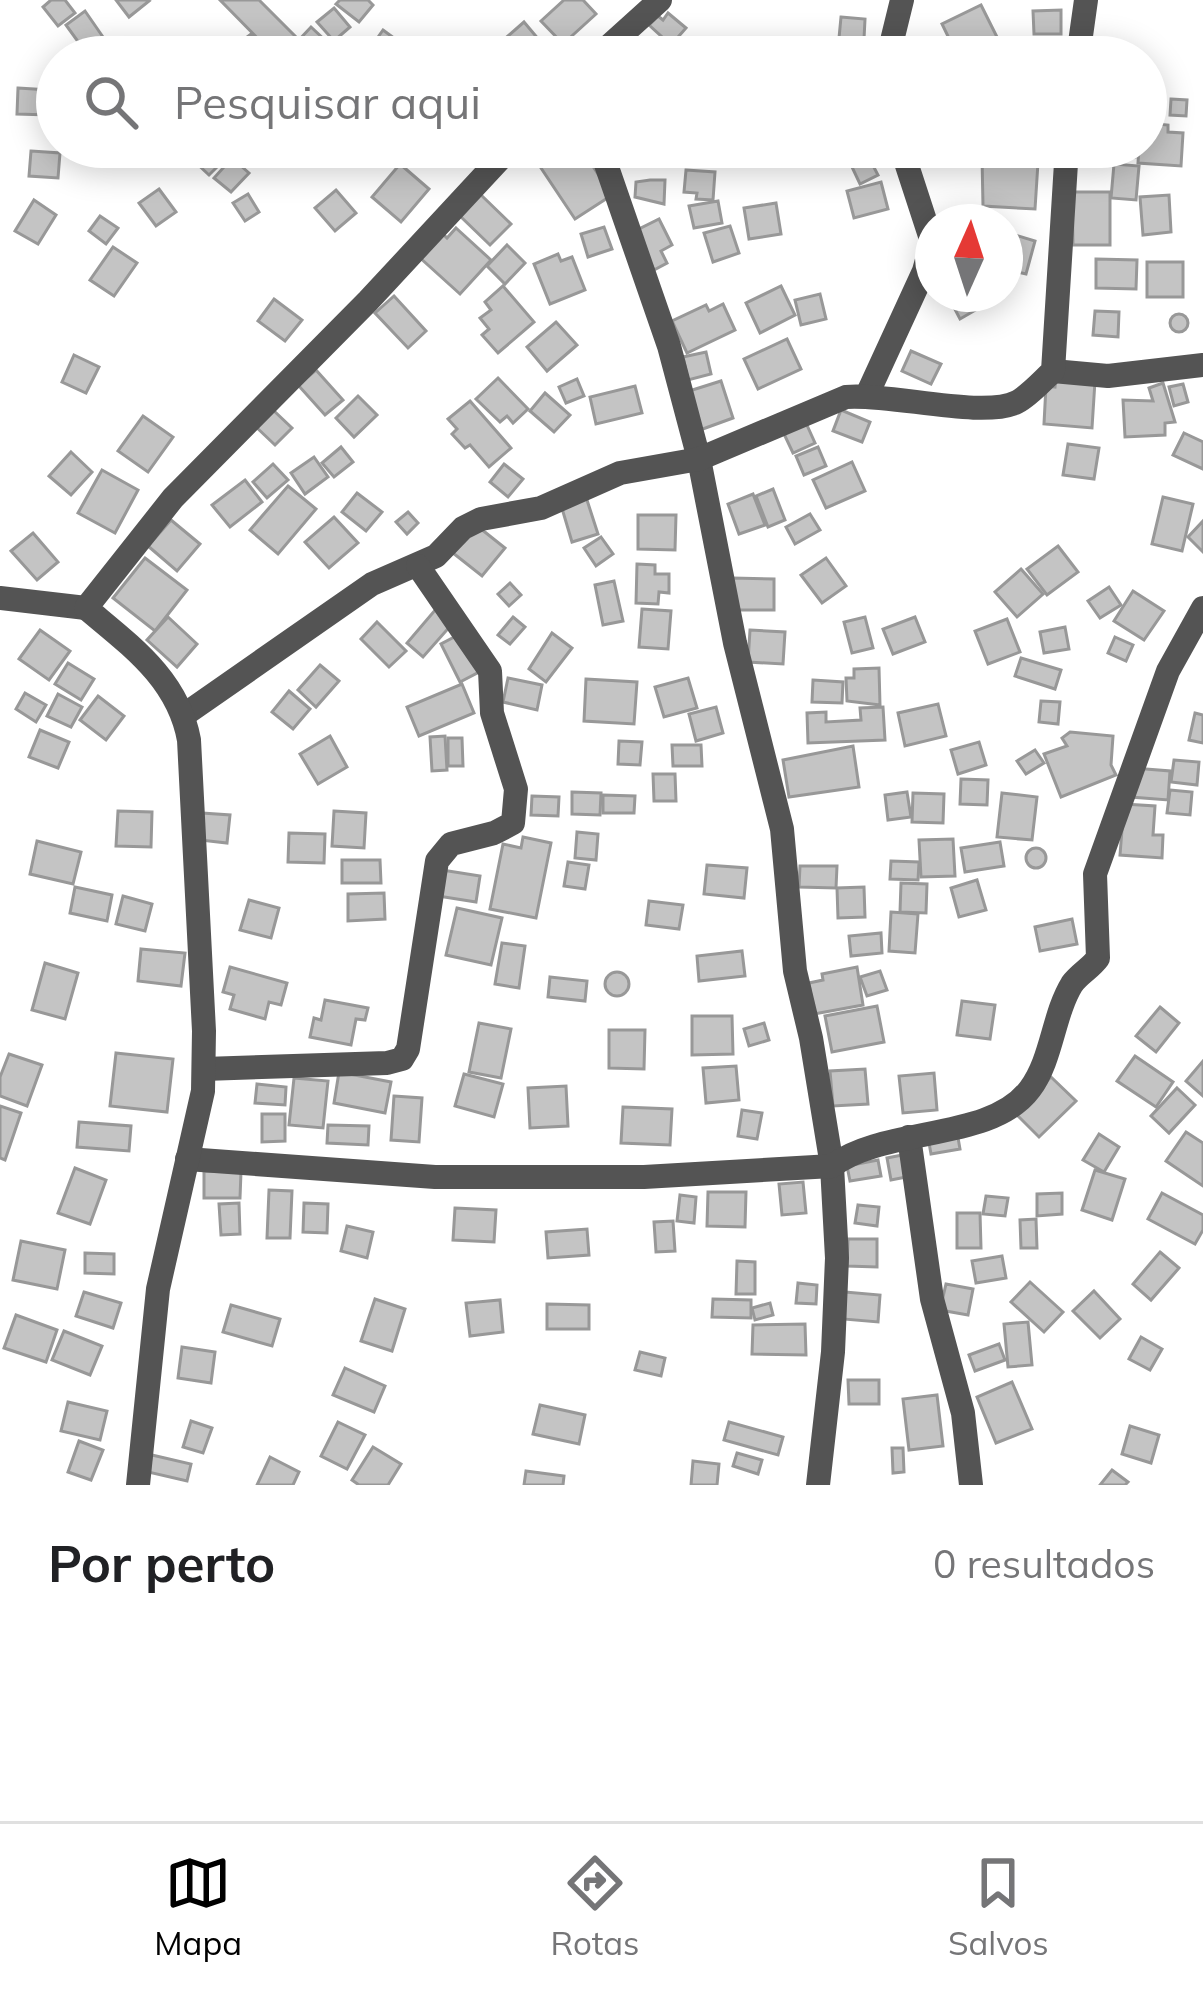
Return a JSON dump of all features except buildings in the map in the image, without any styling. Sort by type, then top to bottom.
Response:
[{"type":"street","points":[[620,36],[660,0]]},
{"type":"street","points":[[893,36],[902,0]]},
{"type":"street","points":[[1081,36],[1086,0]]},
{"type":"street","points":[[86,608],[183,488],[492,168]]},
{"type":"street","points":[[607,168],[669,346],[699,459],[735,643],[776,798],[795,971],[832,1166],[833,1352],[818,1485]]},
{"type":"street","points":[[866,395],[924,271],[932,242],[908,168]]},
{"type":"street","points":[[184,715],[372,584],[436,556],[463,528],[481,519],[541,508],[620,473],[699,459],[815,407],[866,395],[986,408],[1021,400],[1053,371],[1066,168]]},
{"type":"street","points":[[1053,371],[1108,376],[1203,365]]},
{"type":"street","points":[[204,1069],[387,1064],[401,1059],[408,1049],[437,861],[451,844],[513,823],[516,789],[492,713],[490,671],[418,566]]},
{"type":"street","points":[[0,598],[86,608],[154,666],[184,715],[189,740],[203,1091],[158,1288],[138,1485]]},
{"type":"street","points":[[187,1159],[435,1178],[644,1177],[832,1166],[859,1150],[986,1118],[1013,1104],[1032,1088],[1070,987],[1098,958],[1095,874],[1168,671],[1203,608]]},
{"type":"street","points":[[909,1137],[932,1299],[963,1413],[971,1485]]}]
